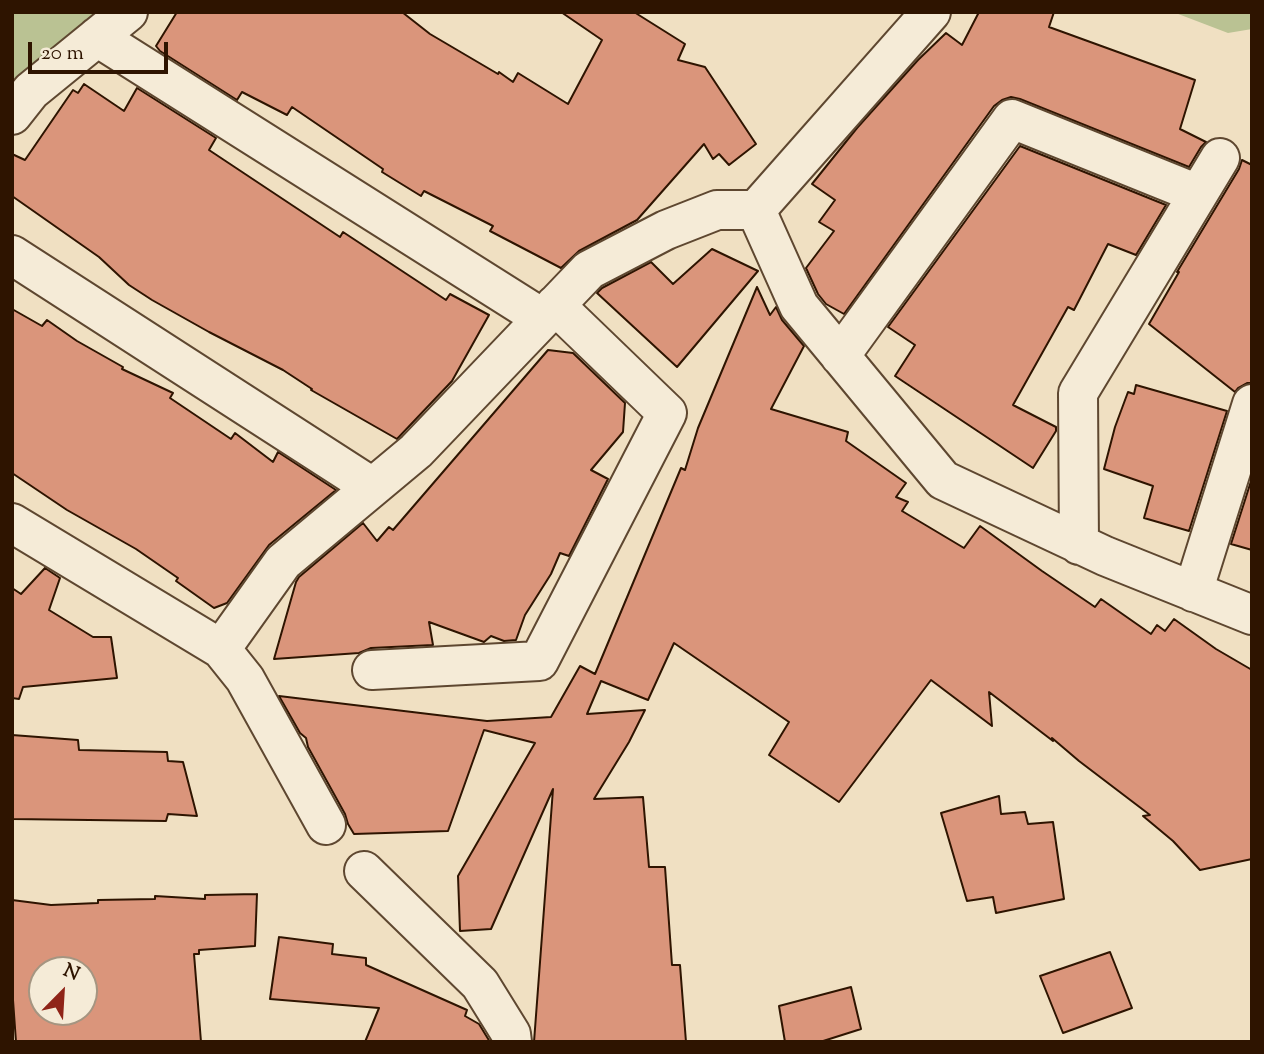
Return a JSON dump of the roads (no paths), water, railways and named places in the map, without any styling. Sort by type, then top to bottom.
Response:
[{"type":"street","points":[[12,115],[31,91],[128,12]]},
{"type":"street","points":[[221,649],[283,562],[416,451],[589,271],[666,230],[717,210],[757,209],[930,12]]},
{"type":"street","points":[[97,37],[548,312],[667,413],[539,661],[372,670]]},
{"type":"street","points":[[840,356],[1012,119],[1198,194]]},
{"type":"street","points":[[1079,545],[1078,393],[1220,158]]},
{"type":"street","points":[[757,209],[799,306],[943,480],[1079,545],[1252,615]]},
{"type":"street","points":[[12,255],[372,487]]},
{"type":"street","points":[[1193,592],[1252,404]]},
{"type":"street","points":[[12,523],[221,649],[245,679],[326,825]]},
{"type":"street","points":[[364,871],[480,984],[511,1034],[512,1042]]}]
